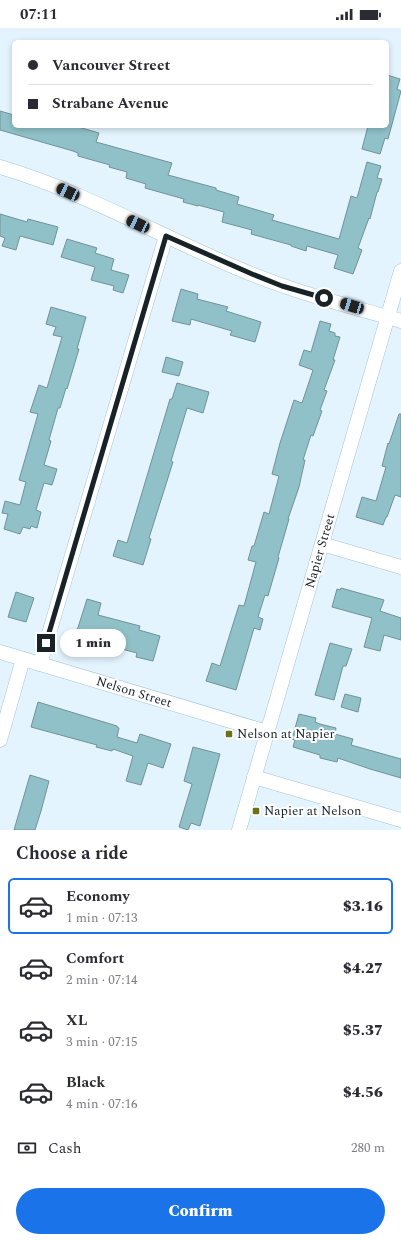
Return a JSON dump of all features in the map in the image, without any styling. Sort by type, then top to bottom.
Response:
[{"type":"street","points":[[0,168],[54,185],[237,268],[282,286],[394,319]]},
{"type":"street","points":[[40,664],[166,236]]},
{"type":"street","name":"Napier Street","points":[[239,830],[322,544],[394,319],[401,271]]},
{"type":"street","points":[[322,544],[401,567]]},
{"type":"street","name":"Nelson Street","points":[[0,652],[267,732]]},
{"type":"street","points":[[0,740],[23,659]]},
{"type":"street","points":[[254,777],[401,820]]},
{"type":"building","points":[[389,76],[400,79],[397,89],[401,91],[388,139],[385,138],[380,154],[362,149],[367,128],[389,128]]},
{"type":"building","points":[[0,111],[12,114],[12,128],[82,128],[99,133],[96,142],[172,163],[168,175],[216,188],[216,190],[239,197],[237,204],[274,215],[272,220],[339,239],[351,196],[357,198],[367,162],[381,166],[377,178],[382,179],[370,219],[369,218],[358,248],[362,250],[353,274],[334,268],[338,255],[307,246],[306,251],[291,245],[251,234],[252,230],[222,222],[224,212],[183,202],[184,199],[145,188],[146,184],[126,178],[127,172],[109,167],[110,165],[78,156],[78,153],[73,151],[0,130]]},
{"type":"building","points":[[0,214],[27,222],[28,219],[58,227],[53,245],[20,236],[16,250],[2,246],[5,238],[0,236]]},
{"type":"building","points":[[67,239],[97,248],[95,253],[114,259],[111,270],[129,275],[123,293],[113,290],[114,286],[91,280],[95,267],[61,257]]},
{"type":"building","points":[[181,289],[198,294],[197,299],[228,307],[226,311],[261,322],[255,342],[230,335],[232,331],[191,319],[190,325],[172,321]]},
{"type":"building","points":[[51,307],[86,317],[77,349],[79,349],[67,389],[66,388],[60,408],[58,408],[44,465],[57,469],[52,485],[44,483],[36,510],[41,512],[37,528],[31,526],[30,529],[23,527],[20,534],[4,529],[8,514],[2,513],[5,501],[20,505],[26,482],[19,480],[38,414],[30,412],[39,385],[47,388],[62,337],[53,335],[56,327],[46,324]]},
{"type":"building","points":[[320,321],[331,324],[329,331],[335,333],[335,336],[340,337],[333,360],[335,360],[324,390],[327,391],[320,410],[322,411],[313,436],[311,435],[303,460],[305,460],[299,487],[288,519],[268,596],[265,595],[258,617],[263,619],[260,630],[254,628],[236,690],[206,681],[212,663],[220,666],[239,605],[244,606],[256,562],[248,560],[252,546],[254,546],[264,512],[269,514],[279,476],[272,474],[280,443],[294,400],[302,403],[313,370],[299,365],[304,350],[311,352]]},
{"type":"building","points":[[166,357],[183,362],[179,376],[162,372]]},
{"type":"building","points":[[177,383],[209,392],[203,413],[187,408],[171,461],[173,462],[149,538],[151,539],[143,565],[113,556],[118,540],[127,543],[170,399],[172,399]]},
{"type":"building","points":[[399,414],[401,414],[401,497],[395,495],[383,525],[356,517],[362,497],[376,501],[386,467],[382,466],[388,443],[389,444]]},
{"type":"building","points":[[341,588],[384,600],[380,611],[401,618],[401,640],[384,635],[380,651],[364,647],[372,618],[332,607],[337,589],[340,590]]},
{"type":"building","points":[[16,592],[34,598],[26,622],[8,617]]},
{"type":"building","points":[[87,599],[101,603],[98,615],[140,626],[139,630],[160,636],[153,661],[136,657],[137,653],[75,637]]},
{"type":"building","points":[[330,643],[352,649],[346,666],[343,666],[334,700],[315,695]]},
{"type":"building","points":[[345,694],[361,698],[358,712],[341,707]]},
{"type":"building","points":[[38,702],[117,726],[119,728],[117,737],[137,743],[140,734],[171,744],[163,768],[148,763],[141,785],[126,781],[133,756],[113,749],[112,751],[96,747],[97,745],[31,727]]},
{"type":"building","points":[[299,714],[316,718],[315,722],[336,728],[335,734],[353,739],[351,745],[401,759],[401,778],[338,758],[337,762],[320,758],[320,755],[293,747],[295,740],[292,739]]},
{"type":"building","points":[[193,747],[220,754],[200,826],[191,823],[188,830],[179,827],[192,784],[184,781]]},
{"type":"building","points":[[30,775],[49,781],[41,811],[35,830],[14,830]]},
{"type":"place","name":"Nelson at Napier","points":[[229,734]]},
{"type":"place","name":"Napier at Nelson","points":[[256,811]]},
{"type":"route","points":[[46,643],[166,236],[237,268],[282,286],[324,298]]}]
